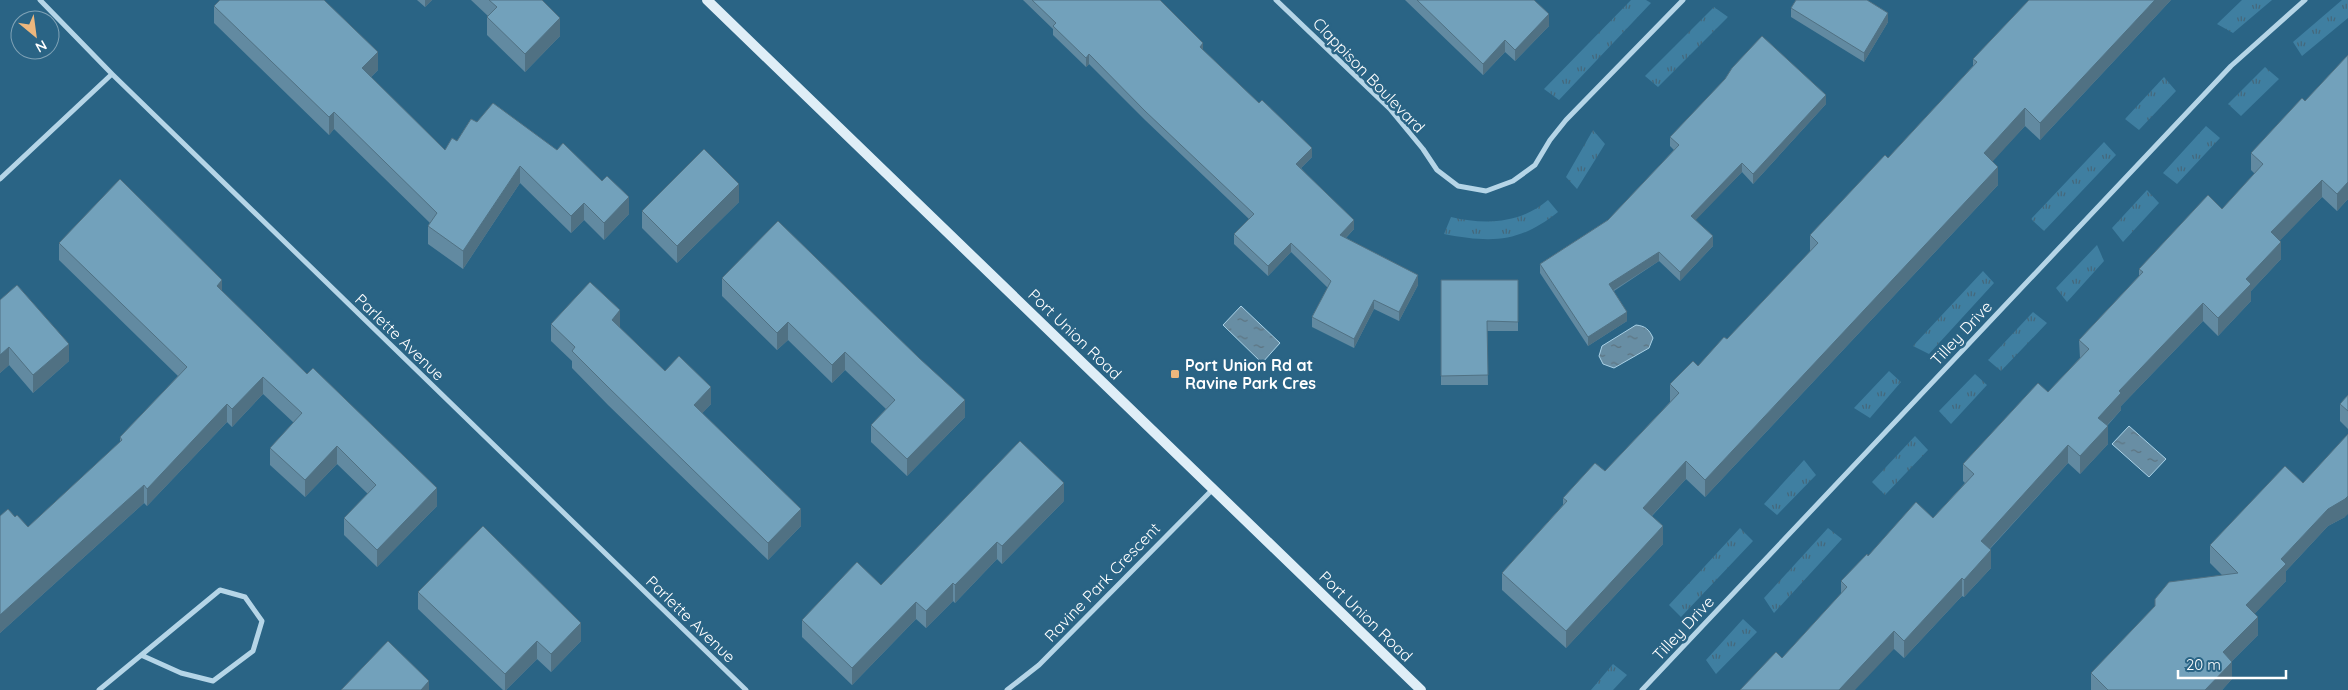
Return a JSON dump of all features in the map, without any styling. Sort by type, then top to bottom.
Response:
[{"type":"main road","name":"Port Union Road","points":[[707,0],[1421,690]]},
{"type":"street","name":"Parlette Avenue","points":[[40,0],[112,74],[746,690]]},
{"type":"street","name":"Clappison Boulevard","points":[[1276,0],[1390,109],[1423,149],[1437,170],[1458,186],[1486,191],[1514,181],[1535,165],[1550,140],[1566,120],[1682,0]]},
{"type":"street","name":"Tilley Drive","points":[[1642,690],[2231,66],[2305,0]]},
{"type":"street","points":[[0,179],[112,74]]},
{"type":"street","name":"Ravine Park Crescent","points":[[1007,690],[1039,665],[1213,489]]},
{"type":"street","points":[[99,690],[141,655],[220,590],[245,597],[262,621],[254,651],[214,681],[181,673],[141,655]]},
{"type":"green space","points":[[1631,0],[1646,0],[1651,3],[1559,100],[1544,89]]},
{"type":"green space","points":[[2242,0],[2272,0],[2233,33],[2217,24]]},
{"type":"green space","points":[[2342,0],[2348,0],[2348,18],[2302,56],[2293,42]]},
{"type":"green space","points":[[1714,7],[1728,17],[1658,87],[1645,76]]},
{"type":"green space","points":[[2265,67],[2279,79],[2241,116],[2228,104]]},
{"type":"green space","points":[[2164,77],[2176,91],[2139,130],[2125,119]]},
{"type":"green space","points":[[2206,126],[2220,138],[2177,184],[2163,173]]},
{"type":"green space","points":[[1593,130],[1605,144],[1577,189],[1566,177]]},
{"type":"green space","points":[[2104,142],[2116,155],[2044,231],[2031,219]]},
{"type":"green space","points":[[2147,190],[2159,203],[2123,242],[2112,228]]},
{"type":"green space","points":[[1548,200],[1558,212],[1530,230],[1517,235],[1504,238],[1477,239],[1444,234],[1451,217],[1477,221],[1514,218],[1526,214]]},
{"type":"green space","points":[[2097,245],[2104,261],[2067,302],[2056,288]]},
{"type":"green space","points":[[1983,271],[1994,283],[1929,354],[1913,346]]},
{"type":"green space","points":[[2033,312],[2047,323],[2001,371],[1988,360]]},
{"type":"green space","points":[[1889,371],[1901,382],[1870,418],[1854,408]]},
{"type":"green space","points":[[1975,374],[1987,385],[1951,424],[1939,411]]},
{"type":"green space","points":[[1915,436],[1928,450],[1885,495],[1872,482]]},
{"type":"green space","points":[[1804,460],[1816,475],[1777,515],[1764,504]]},
{"type":"green space","points":[[1740,528],[1753,541],[1681,617],[1669,605]]},
{"type":"green space","points":[[1828,528],[1842,539],[1774,613],[1764,598]]},
{"type":"green space","points":[[1743,619],[1757,632],[1716,674],[1706,660]]},
{"type":"green space","points":[[1613,664],[1627,675],[1613,690],[1591,690]]},
{"type":"water","points":[[1241,306],[1280,343],[1262,363],[1223,325]]},
{"type":"water","points":[[1636,325],[1646,328],[1653,338],[1649,348],[1614,368],[1603,364],[1599,356],[1602,346]]},
{"type":"water","points":[[2129,426],[2166,459],[2149,477],[2112,444]]},
{"type":"building","points":[[220,0],[324,0],[378,52],[362,68],[445,150],[452,138],[457,141],[471,119],[477,122],[493,103],[557,150],[563,143],[602,181],[607,176],[629,197],[604,223],[584,203],[571,216],[520,166],[463,251],[428,226],[437,213],[334,112],[329,117],[214,6]]},
{"type":"building","points":[[489,0],[542,0],[560,18],[525,54],[487,17],[497,7]]},
{"type":"building","points":[[1032,0],[1160,0],[1203,43],[1200,47],[1259,103],[1262,100],[1312,148],[1296,164],[1354,220],[1340,235],[1418,275],[1399,312],[1374,300],[1354,339],[1312,317],[1331,281],[1291,243],[1268,266],[1234,234],[1254,214],[1145,111],[1089,54],[1086,58],[1053,26],[1056,23]]},
{"type":"building","points":[[1417,0],[1534,0],[1549,14],[1515,50],[1505,40],[1483,64]]},
{"type":"building","points":[[1796,0],[1867,0],[1888,13],[1864,53],[1791,8]]},
{"type":"building","points":[[2029,0],[2155,0],[2040,123],[2025,108],[1984,153],[1998,167],[1705,480],[1686,461],[1643,508],[1663,526],[1566,631],[1502,573],[1567,501],[1563,498],[1595,463],[1605,471],[1679,393],[1670,384],[1693,361],[1698,366],[1724,337],[1727,339],[1818,243],[1810,235],[1885,155],[1888,158],[1977,62],[1973,59]]},
{"type":"building","points":[[1762,36],[1826,95],[1753,174],[1742,163],[1691,216],[1713,236],[1680,272],[1659,252],[1609,284],[1627,312],[1588,337],[1540,264],[1608,220],[1679,145],[1670,137],[1725,79],[1732,68]]},
{"type":"building","points":[[2348,55],[2348,182],[2337,194],[2322,180],[2271,232],[2281,242],[2246,279],[2251,284],[2218,318],[2203,303],[2119,391],[2121,393],[2098,418],[2108,426],[2080,456],[2068,445],[1981,541],[1991,550],[1964,580],[1962,578],[1904,641],[1894,631],[1839,690],[1740,690],[1776,652],[1782,658],[1847,587],[1841,581],[1867,554],[1868,556],[1916,502],[1933,518],[1974,474],[1963,464],[2038,383],[2048,392],[2089,349],[2079,340],[2143,272],[2139,269],[2208,195],[2222,209],[2263,164],[2251,153],[2302,98],[2305,101]]},
{"type":"building","points":[[704,149],[739,184],[677,246],[642,211]]},
{"type":"building","points":[[120,179],[222,280],[217,286],[307,374],[313,368],[437,488],[377,550],[344,518],[376,485],[337,446],[305,480],[270,448],[302,413],[263,377],[232,409],[227,404],[147,489],[144,485],[0,615],[0,516],[8,509],[15,517],[17,515],[28,527],[122,440],[120,437],[187,367],[59,243]]},
{"type":"building","points":[[778,221],[965,400],[907,459],[871,425],[895,400],[845,352],[832,365],[788,322],[777,333],[722,278]]},
{"type":"building","points":[[1441,280],[1518,280],[1518,322],[1487,321],[1488,375],[1441,376]]},
{"type":"building","points":[[590,282],[620,310],[612,320],[665,371],[679,356],[711,387],[694,405],[801,509],[768,543],[572,351],[575,347],[551,324]]},
{"type":"building","points":[[17,285],[69,344],[33,375],[9,347],[0,355],[0,300]]},
{"type":"building","points":[[2348,395],[2348,411],[2340,404]]},
{"type":"building","points":[[2348,434],[2348,496],[2328,509],[2281,559],[2286,564],[2246,605],[2258,617],[2223,652],[2232,662],[2205,690],[2108,690],[2091,673],[2155,606],[2155,599],[2169,582],[2238,573],[2210,545],[2285,466],[2303,483]]},
{"type":"building","points":[[1020,441],[1064,483],[1002,546],[997,542],[955,585],[953,583],[926,611],[916,602],[852,668],[802,620],[857,562],[881,585]]},
{"type":"building","points":[[483,526],[581,623],[551,654],[537,641],[505,674],[418,592]]},
{"type":"building","points":[[388,641],[429,681],[421,690],[341,690]]},
{"type":"place","name":"Port Union Rd at Ravine Park Cres","points":[[1175,374]]}]
